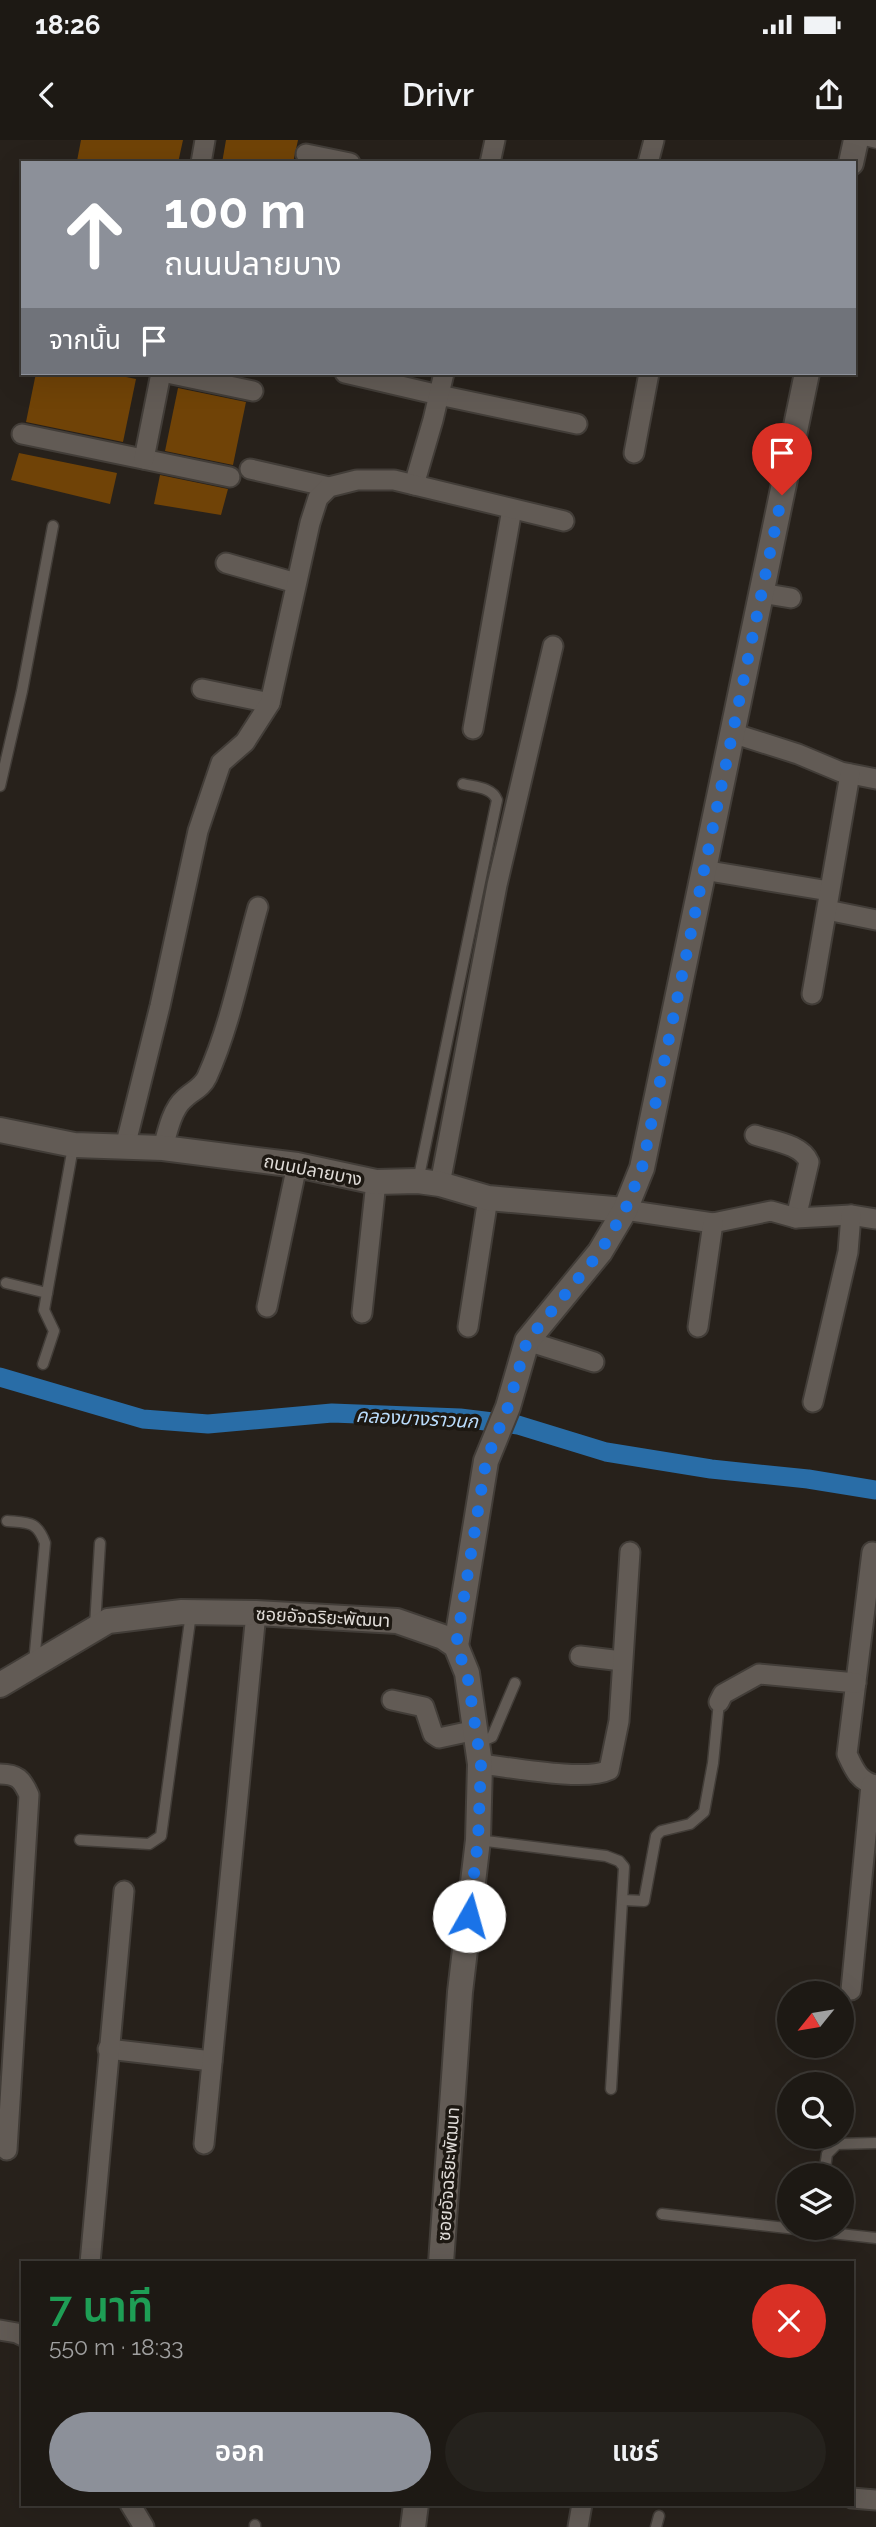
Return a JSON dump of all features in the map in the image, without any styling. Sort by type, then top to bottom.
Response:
[{"type":"street","points":[[201,161],[205,140]]},
{"type":"street","points":[[490,161],[495,140]]},
{"type":"street","points":[[648,161],[653,140]]},
{"type":"street","points":[[851,161],[856,140]]},
{"type":"street","points":[[306,154],[340,161]]},
{"type":"street","points":[[144,459],[161,375]]},
{"type":"street","points":[[177,375],[253,391]]},
{"type":"street","points":[[354,375],[577,424]]},
{"type":"street","points":[[414,485],[444,375]]},
{"type":"street","points":[[634,453],[649,375]]},
{"type":"street","points":[[456,1646],[486,1461],[508,1407],[527,1341],[600,1252],[625,1210],[642,1168],[807,375]]},
{"type":"street","points":[[22,434],[229,477]]},
{"type":"street","points":[[250,469],[329,487],[357,480],[394,480],[564,521]]},
{"type":"street","points":[[125,1147],[160,1006],[198,831],[221,763],[245,742],[270,703],[318,498],[329,487]]},
{"type":"street","points":[[473,729],[512,509]]},
{"type":"street","points":[[226,563],[296,583]]},
{"type":"street","points":[[761,593],[790,598]]},
{"type":"street","points":[[429,1183],[553,646]]},
{"type":"street","points":[[202,689],[270,703]]},
{"type":"street","points":[[732,733],[850,774],[876,779]]},
{"type":"street","points":[[812,994],[850,774]]},
{"type":"street","points":[[703,870],[828,900],[876,920]]},
{"type":"street","points":[[163,1147],[182,1099],[196,1092],[205,1081],[219,1048],[258,907]]},
{"type":"street","name":"ถนนปลายบาง","points":[[0,1130],[74,1145],[163,1147],[297,1165],[376,1182],[429,1183],[488,1198],[625,1210]]},
{"type":"street","points":[[755,1135],[798,1149],[807,1156],[809,1162],[796,1218]]},
{"type":"street","points":[[267,1307],[297,1165]]},
{"type":"street","points":[[362,1313],[376,1182]]},
{"type":"street","points":[[468,1327],[488,1198]]},
{"type":"street","points":[[625,1210],[713,1223],[771,1211],[796,1218],[851,1215],[876,1219]]},
{"type":"street","points":[[813,1402],[848,1252],[851,1215]]},
{"type":"street","points":[[698,1326],[713,1223]]},
{"type":"street","points":[[527,1341],[594,1362]]},
{"type":"street","points":[[392,1700],[424,1707],[433,1734],[439,1738],[581,1775],[601,1774],[609,1770],[619,1721],[630,1552]]},
{"type":"street","points":[[852,1981],[874,1785],[856,1775],[847,1754],[872,1552]]},
{"type":"street","name":"ซอยอัจฉริยะพัฒนา","points":[[0,1685],[108,1621],[191,1612],[397,1621],[443,1637],[456,1646],[467,1673],[478,1746],[478,1840],[460,1992],[441,2261]]},
{"type":"street","points":[[204,2144],[256,1613]]},
{"type":"street","points":[[580,1656],[622,1661]]},
{"type":"street","points":[[719,1702],[723,1694],[760,1674],[856,1683]]},
{"type":"street","points":[[0,1774],[17,1776],[29,1795],[7,2150]]},
{"type":"street","points":[[90,2261],[124,1891]]},
{"type":"street","points":[[108,2049],[212,2061]]},
{"type":"street","points":[[0,2330],[21,2335]]},
{"type":"street","points":[[854,2498],[876,2500]]},
{"type":"street","points":[[131,2506],[144,2527]]},
{"type":"street","points":[[413,2527],[416,2506]]},
{"type":"street","points":[[579,2527],[582,2506]]},
{"type":"lane","points":[[864,140],[876,142]]},
{"type":"lane","points":[[0,786],[22,691],[53,526]]},
{"type":"lane","points":[[429,1183],[497,800],[495,794],[489,790],[463,784]]},
{"type":"lane","points":[[43,1363],[54,1331],[44,1310],[74,1145]]},
{"type":"lane","points":[[6,1283],[47,1293]]},
{"type":"lane","points":[[7,1521],[37,1527],[45,1544],[34,1664]]},
{"type":"lane","points":[[95,1627],[100,1543]]},
{"type":"lane","points":[[80,1840],[149,1844],[161,1836],[191,1612]]},
{"type":"lane","points":[[478,1746],[492,1737],[515,1683]]},
{"type":"lane","points":[[623,1900],[644,1900],[656,1836],[661,1831],[690,1824],[704,1812],[713,1763],[719,1702]]},
{"type":"lane","points":[[478,1840],[606,1856],[619,1861],[624,1867],[611,2089]]},
{"type":"lane","points":[[826,2163],[827,2154],[837,2144],[876,2143]]},
{"type":"lane","points":[[662,2214],[777,2226]]},
{"type":"lane","points":[[854,2235],[876,2238]]},
{"type":"building","points":[[81,140],[183,140],[178,161],[77,161]]},
{"type":"building","points":[[226,140],[298,140],[293,161],[222,161]]},
{"type":"building","points":[[36,375],[117,375],[136,379],[123,442],[26,422]]},
{"type":"building","points":[[178,388],[246,402],[233,465],[165,451]]},
{"type":"building","points":[[19,453],[117,473],[110,504],[11,480]]},
{"type":"building","points":[[160,475],[228,489],[221,515],[154,504]]},
{"type":"waterway","name":"คลองบางราวนก","points":[[0,1377],[143,1419],[208,1424],[332,1413],[460,1418],[518,1425],[606,1452],[711,1469],[808,1479],[876,1490]]},
{"type":"route","points":[[469,1916],[478,1840],[481,1764],[467,1673],[456,1646],[486,1461],[508,1407],[527,1341],[600,1252],[625,1210],[642,1168],[782,495]]}]
